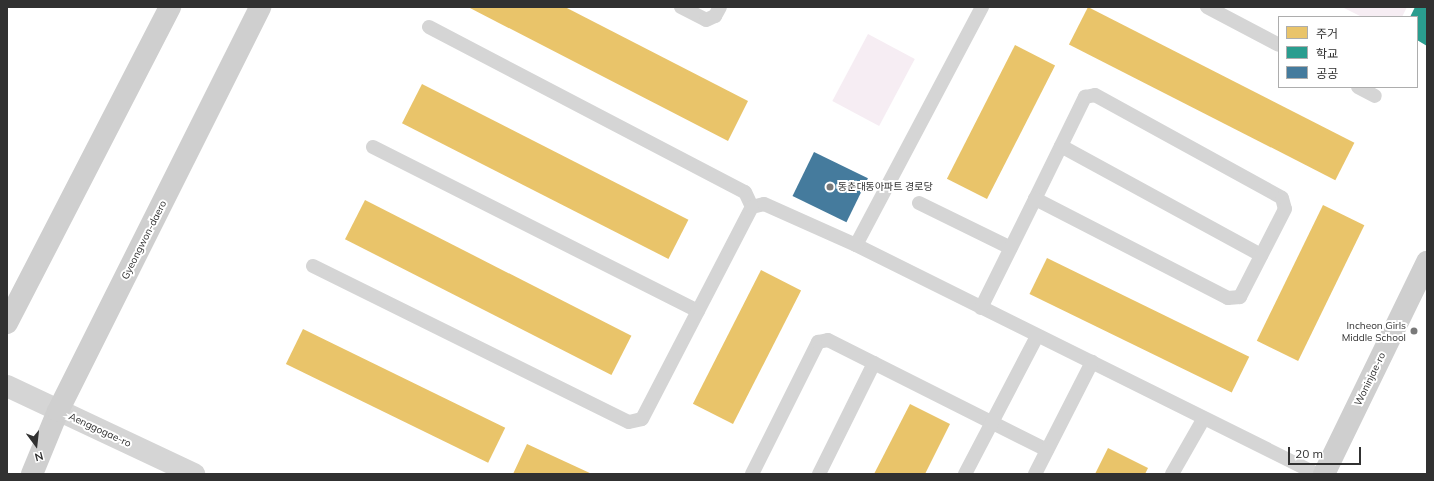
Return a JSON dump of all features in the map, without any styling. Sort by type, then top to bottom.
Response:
[{"type":"main road","points":[[7,323],[170,7]]},
{"type":"main road","name":"Gyeongwon-daero","points":[[32,474],[58,411],[260,7]]},
{"type":"main road","name":"Woninjae-ro","points":[[1324,474],[1427,262]]},
{"type":"street","name":"Aenggogae-ro","points":[[7,386],[194,474]]},
{"type":"lane","points":[[681,7],[706,20],[715,16],[720,7]]},
{"type":"lane","points":[[856,245],[982,7]]},
{"type":"lane","points":[[1207,7],[1278,44]]},
{"type":"lane","points":[[429,27],[745,192],[752,207]]},
{"type":"lane","points":[[1360,88],[1375,96]]},
{"type":"lane","points":[[981,308],[1085,97],[1095,95],[1282,198],[1285,209],[1240,297],[1228,298],[1035,199]]},
{"type":"lane","points":[[1061,146],[1262,255]]},
{"type":"lane","points":[[373,147],[698,311]]},
{"type":"lane","points":[[919,203],[1011,248]]},
{"type":"lane","points":[[313,266],[629,422],[642,419],[752,207],[764,204],[856,245],[1317,474]]},
{"type":"lane","points":[[965,474],[1037,336]]},
{"type":"lane","points":[[752,474],[818,342],[828,340],[992,421],[1047,450]]},
{"type":"lane","points":[[1035,474],[1092,362]]},
{"type":"lane","points":[[819,474],[874,363]]},
{"type":"lane","points":[[1172,474],[1204,418]]},
{"type":"shaded area","points":[[1342,7],[1407,7],[1402,16],[1360,16]]},
{"type":"shaded area","points":[[868,34],[915,59],[879,126],[832,101]]},
{"type":"building: 주거","points":[[468,7],[565,7],[748,101],[728,141]]},
{"type":"building: 주거","points":[[1088,7],[1354,143],[1335,180],[1069,44]]},
{"type":"building: 주거","points":[[1015,45],[1055,65],[987,199],[947,179]]},
{"type":"building: 주거","points":[[422,84],[688,220],[668,259],[402,123]]},
{"type":"building: 주거","points":[[365,200],[631,336],[611,375],[345,239]]},
{"type":"building: 주거","points":[[1323,205],[1364,225],[1298,361],[1257,341]]},
{"type":"building: 주거","points":[[1047,258],[1249,357],[1232,393],[1029,294]]},
{"type":"building: 주거","points":[[761,270],[801,290],[733,424],[693,404]]},
{"type":"building: 주거","points":[[303,329],[505,428],[488,463],[286,364]]},
{"type":"building: 주거","points":[[910,404],[950,424],[925,474],[874,474]]},
{"type":"building: 주거","points":[[527,444],[592,474],[513,474]]},
{"type":"building: 주거","points":[[1108,448],[1148,468],[1145,474],[1095,474]]},
{"type":"building: 학교","points":[[1415,7],[1427,7],[1427,46],[1418,41],[1418,16],[1410,16]]},
{"type":"building: 공공","name":"동춘대동아파트 경로당","points":[[814,152],[868,178],[846,222],[793,196]]},
{"type":"place","name":"동춘대동아파트 경로당","points":[[830,187]]},
{"type":"place","name":"Incheon Girls Middle School","points":[[1414,331]]}]
